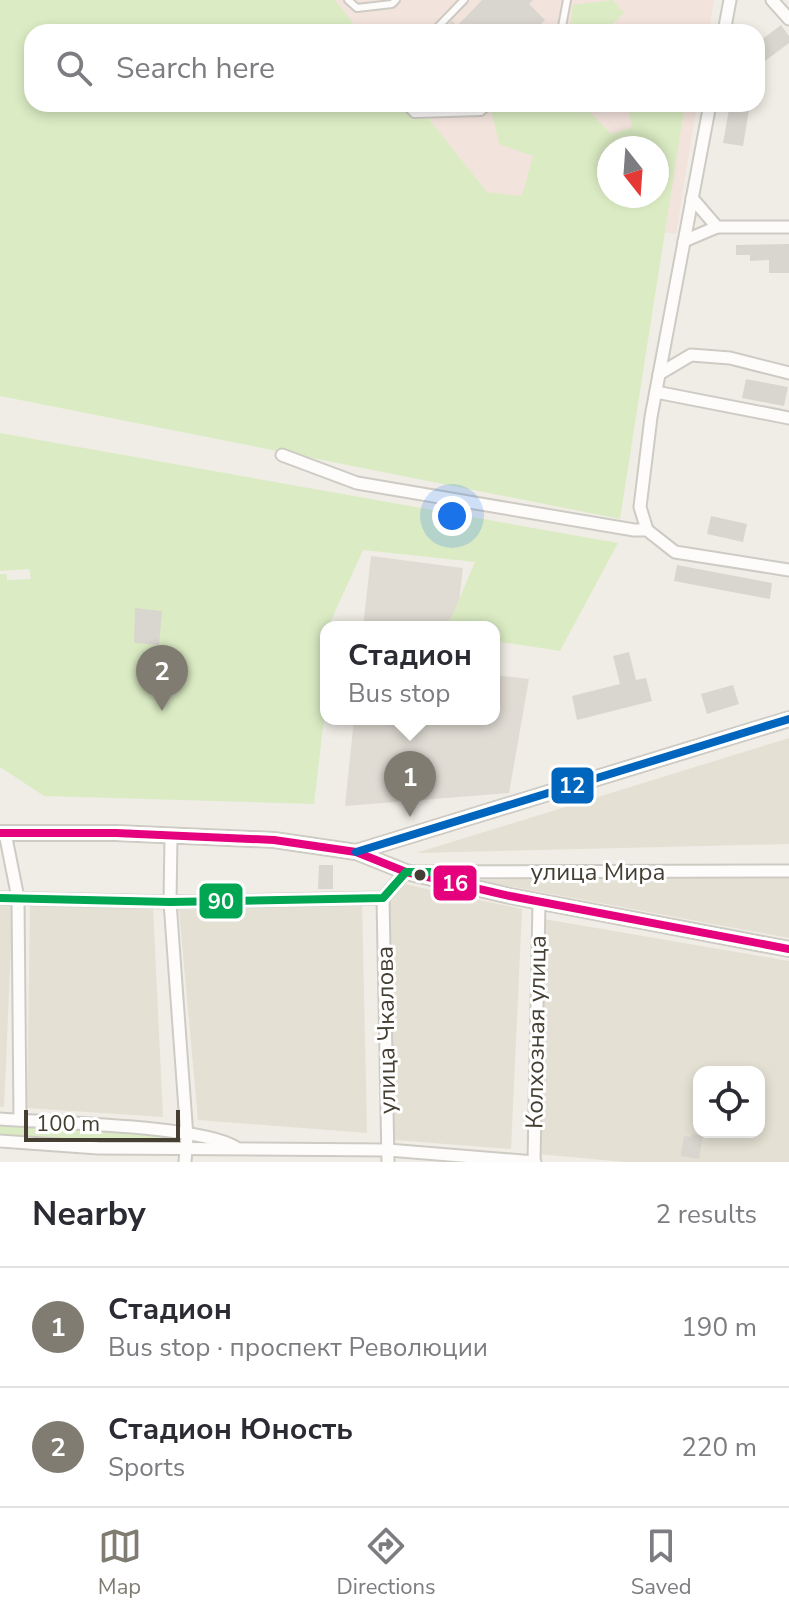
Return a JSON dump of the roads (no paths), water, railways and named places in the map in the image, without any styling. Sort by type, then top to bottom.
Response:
[{"type":"street","points":[[726,24],[730,0]]},
{"type":"street","points":[[772,0],[789,19]]},
{"type":"street","points":[[708,112],[659,374],[640,507],[647,530],[675,552],[789,570]]},
{"type":"street","points":[[692,198],[717,227]]},
{"type":"street","points":[[684,241],[717,227],[789,227]]},
{"type":"street","points":[[659,374],[691,355],[730,358],[789,373]]},
{"type":"street","points":[[656,392],[789,418]]},
{"type":"street","points":[[282,455],[357,483],[647,530]]},
{"type":"street","points":[[356,852],[789,719]]},
{"type":"street","points":[[20,1120],[18,898],[3,833],[274,840],[356,852],[406,872],[539,902],[789,949]]},
{"type":"street","points":[[171,837],[170,902],[187,1134],[184,1156]]},
{"type":"street","name":"улица Мира","points":[[406,872],[789,871]]},
{"type":"street","points":[[0,898],[170,902],[383,898],[406,872]]},
{"type":"street","name":"улица Чкалова","points":[[383,898],[388,1156]]},
{"type":"street","name":"Колхозная улица","points":[[534,1162],[539,902]]},
{"type":"street","points":[[0,1119],[187,1134],[222,1139],[235,1147]]},
{"type":"street","points":[[0,1141],[184,1156],[235,1147],[534,1162]]},
{"type":"lane","points":[[348,0],[357,8],[392,4],[396,0]]},
{"type":"lane","points":[[441,24],[464,0]]},
{"type":"lane","points":[[562,24],[567,0]]},
{"type":"lane","points":[[412,112],[481,112]]},
{"type":"place","name":"Стадион Юность","points":[[162,711]]},
{"type":"place","name":"Стадион","points":[[410,817]]}]
